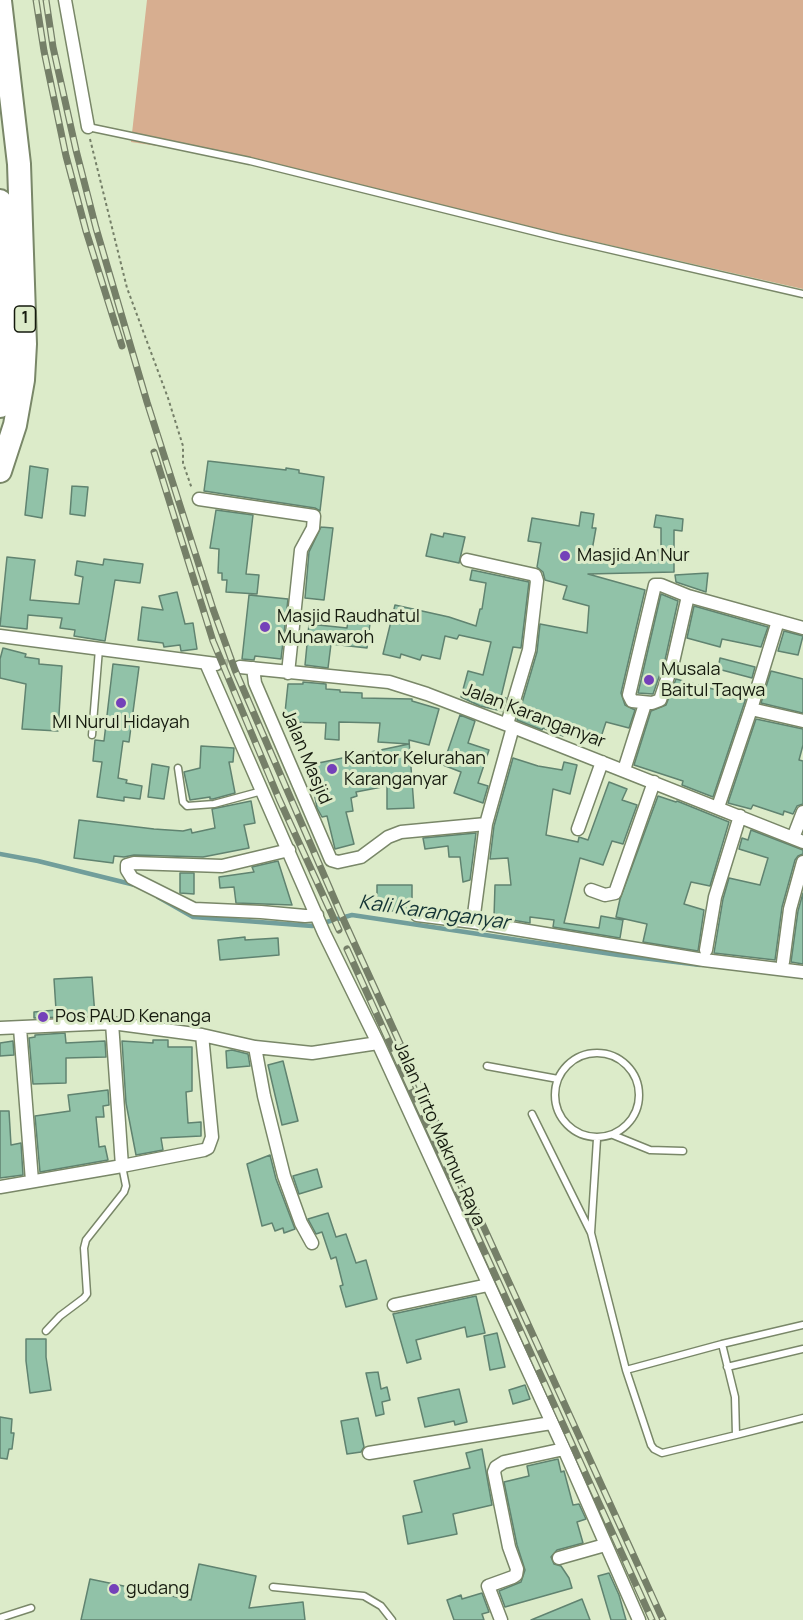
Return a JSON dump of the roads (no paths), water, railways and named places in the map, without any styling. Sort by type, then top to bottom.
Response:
[{"type":"highway","name":"1","points":[[0,1],[19,164],[25,344],[23,380],[17,414],[0,471]]},
{"type":"highway","name":"1","points":[[0,201],[4,253],[4,355],[0,406]]},
{"type":"street","points":[[65,0],[88,127]]},
{"type":"street","points":[[199,499],[314,516],[313,528],[301,550],[288,673]]},
{"type":"street","points":[[467,560],[535,575],[537,581],[529,650],[486,824],[473,922]]},
{"type":"street","points":[[688,596],[673,662],[660,700],[657,703],[645,704],[632,700],[629,695],[655,585],[803,628]]},
{"type":"street","points":[[718,807],[752,709],[778,621]]},
{"type":"street","points":[[0,636],[99,649]]},
{"type":"street","name":"Jalan Tirto Makmur Raya","points":[[99,649],[211,664],[262,791],[324,933],[378,1043],[564,1449],[639,1620]]},
{"type":"street","name":"Jalan Karanganyar","points":[[246,668],[389,682],[427,694],[624,770],[798,841]]},
{"type":"street","name":"Jalan Masjid","points":[[246,668],[255,683],[329,858],[338,861],[361,857],[388,837],[401,832],[486,824]]},
{"type":"street","points":[[624,770],[645,704]]},
{"type":"street","points":[[752,709],[803,721]]},
{"type":"street","points":[[578,829],[602,762]]},
{"type":"street","points":[[591,890],[605,895],[615,893],[654,782]]},
{"type":"street","points":[[798,841],[803,812]]},
{"type":"street","points":[[706,950],[715,897],[740,816]]},
{"type":"street","points":[[289,850],[222,866],[134,863],[127,865],[127,870],[132,878],[194,909],[317,917]]},
{"type":"street","points":[[783,962],[790,909],[803,862]]},
{"type":"street","points":[[417,915],[704,960],[803,972]]},
{"type":"street","points":[[0,1028],[112,1023],[202,1035],[255,1047],[312,1053],[378,1043]]},
{"type":"street","points":[[112,1023],[122,1166]]},
{"type":"street","points":[[20,1028],[32,1180]]},
{"type":"street","points":[[0,1187],[204,1150],[211,1145],[210,1099],[202,1035]]},
{"type":"street","points":[[255,1047],[264,1096],[284,1176],[301,1222],[312,1243]]},
{"type":"street","points":[[394,1305],[488,1285]]},
{"type":"street","points":[[369,1453],[551,1423]]},
{"type":"street","points":[[501,1620],[488,1586],[513,1577],[517,1569],[509,1547],[494,1472],[496,1467],[504,1462],[564,1449]]},
{"type":"street","points":[[559,1558],[605,1545]]},
{"type":"lane","points":[[88,127],[250,161],[556,237],[803,294]]},
{"type":"lane","points":[[92,735],[99,649]]},
{"type":"lane","points":[[178,768],[183,802],[187,806],[198,807],[214,804],[262,791]]},
{"type":"lane","points":[[597,1053],[614,1056],[627,1065],[637,1079],[640,1096],[636,1112],[627,1126],[613,1135],[597,1139],[580,1135],[567,1126],[557,1112],[554,1095],[558,1079],[567,1065],[581,1056],[597,1053]]},
{"type":"lane","points":[[487,1066],[558,1079]]},
{"type":"lane","points":[[532,1114],[591,1233],[626,1370],[651,1445],[662,1453],[803,1418]]},
{"type":"lane","points":[[613,1135],[650,1150],[683,1151]]},
{"type":"lane","points":[[591,1233],[597,1139]]},
{"type":"lane","points":[[46,1331],[87,1294],[84,1248],[86,1240],[124,1192],[126,1186],[122,1166]]},
{"type":"lane","points":[[626,1370],[803,1325]]},
{"type":"lane","points":[[722,1344],[735,1397],[736,1435]]},
{"type":"lane","points":[[727,1367],[803,1349]]},
{"type":"lane","points":[[273,1587],[364,1596],[381,1606],[392,1620]]},
{"type":"lane","points":[[0,1618],[31,1608]]},
{"type":"waterway","name":"Kali Karanganyar","points":[[0,854],[135,885]]},
{"type":"waterway","name":"Kali Karanganyar","points":[[158,897],[193,917],[312,926],[352,915],[700,965]]},
{"type":"tunnel","points":[[216,664],[240,667]]},
{"type":"railway","points":[[36,0],[66,156],[86,231],[122,346]]},
{"type":"railway","points":[[46,0],[53,47],[96,228],[147,402],[213,609],[235,670],[340,912],[663,1620]]},
{"type":"railway","points":[[154,452],[213,641],[279,799],[339,930]]},
{"type":"railway","points":[[347,949],[652,1620]]},
{"type":"place","name":"Masjid An Nur","points":[[565,556]]},
{"type":"place","name":"Masjid Raudhatul Munawaroh","points":[[265,627]]},
{"type":"place","name":"Musala Baitul Taqwa","points":[[649,680]]},
{"type":"place","name":"MI Nurul Hidayah","points":[[121,703]]},
{"type":"place","name":"Kantor Kelurahan Karanganyar","points":[[332,769]]},
{"type":"place","name":"Pos PAUD Kenanga","points":[[43,1017]]},
{"type":"place","name":"gudang","points":[[114,1589]]}]
